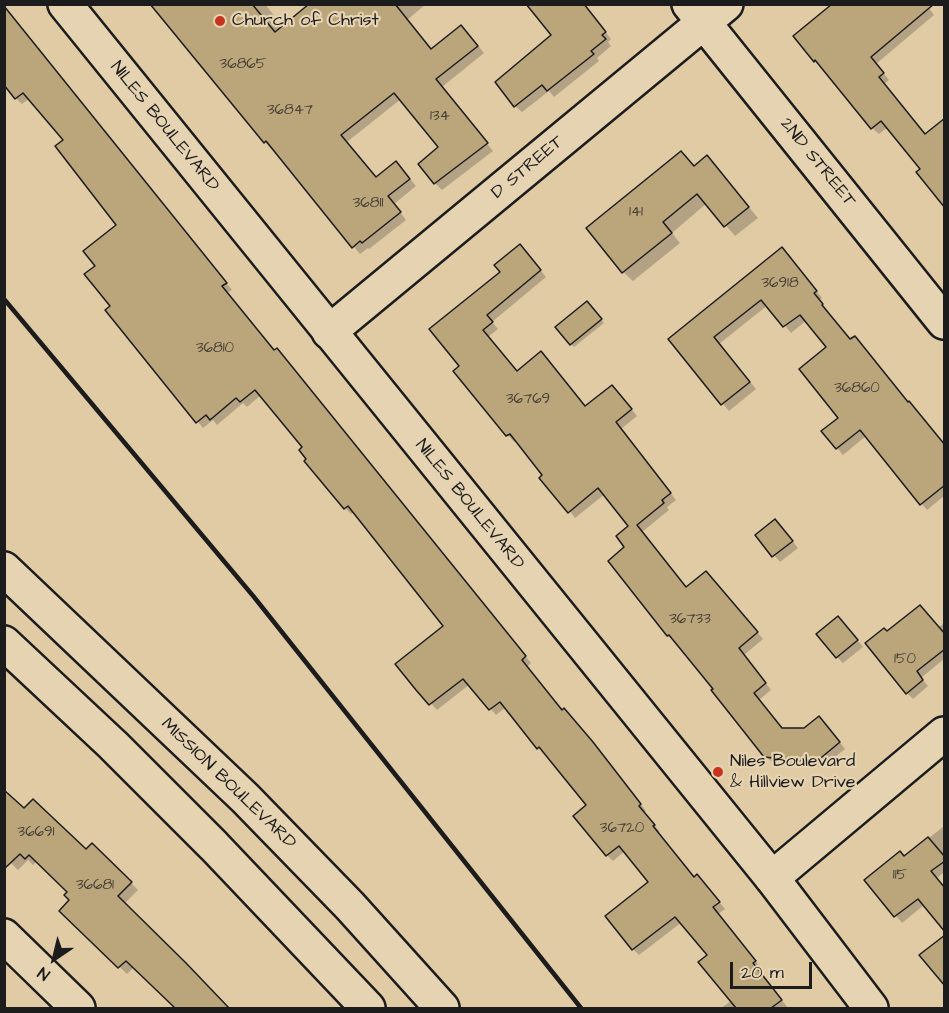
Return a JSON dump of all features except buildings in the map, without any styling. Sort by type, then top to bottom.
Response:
[{"type":"main road","name":"NILES BOULEVARD","points":[[65,4],[772,878],[871,1008]]},
{"type":"main road","name":"D STREET","points":[[329,332],[706,10]]},
{"type":"main road","name":"2ND STREET","points":[[706,10],[945,322]]},
{"type":"main road","name":"MISSION BOULEVARD","points":[[4,569],[245,798],[350,906],[442,1008]]},
{"type":"main road","points":[[4,643],[113,745],[214,846],[368,1008]]},
{"type":"main road","points":[[772,878],[945,734]]},
{"type":"main road","points":[[4,936],[78,1008]]},
{"type":"railway","points":[[4,299],[254,597],[581,1008]]},
{"type":"place","name":"Church of Christ","points":[[220,21]]},
{"type":"place","name":"Niles Boulevard & Hillview Drive","points":[[718,772]]}]
